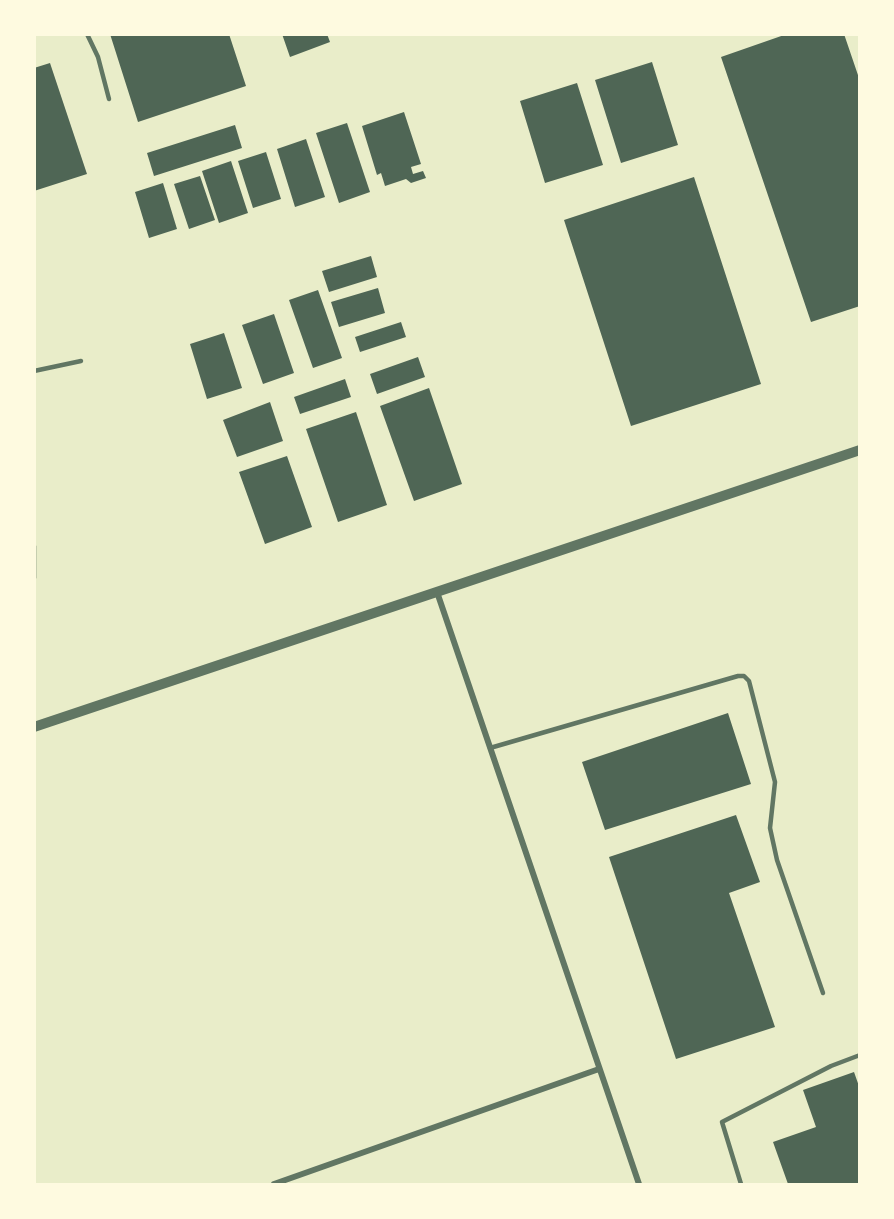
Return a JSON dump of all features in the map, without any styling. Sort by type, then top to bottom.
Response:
[{"type":"street","points":[[34,727],[860,450]]},
{"type":"street","points":[[437,592],[639,1185]]},
{"type":"street","points":[[274,1185],[599,1069]]},
{"type":"lane","points":[[87,34],[98,57],[109,99]]},
{"type":"lane","points":[[34,371],[81,361]]},
{"type":"lane","points":[[34,546],[34,578]]},
{"type":"lane","points":[[490,748],[744,676],[749,681],[775,782],[770,828],[777,860],[823,993]]},
{"type":"lane","points":[[741,1185],[722,1122],[831,1066],[860,1055]]},
{"type":"building","points":[[110,34],[229,34],[246,86],[138,122]]},
{"type":"building","points":[[282,34],[327,34],[330,42],[290,57]]},
{"type":"building","points":[[787,34],[844,34],[860,81],[860,306],[811,322],[721,57]]},
{"type":"building","points":[[652,62],[678,145],[621,163],[595,80]]},
{"type":"building","points":[[50,63],[87,174],[34,191],[34,68]]},
{"type":"building","points":[[577,83],[603,165],[545,183],[520,101]]},
{"type":"building","points":[[404,112],[421,164],[411,167],[413,174],[423,171],[426,178],[411,183],[406,179],[385,186],[381,173],[377,175],[362,126]]},
{"type":"building","points":[[347,123],[370,192],[339,203],[316,133]]},
{"type":"building","points":[[235,125],[242,148],[154,176],[147,153]]},
{"type":"building","points":[[306,139],[325,197],[295,207],[277,149]]},
{"type":"building","points":[[266,152],[281,199],[253,208],[238,161]]},
{"type":"building","points":[[231,161],[248,213],[219,223],[202,171]]},
{"type":"building","points":[[200,176],[215,220],[189,229],[174,184]]},
{"type":"building","points":[[694,177],[761,384],[631,426],[564,220]]},
{"type":"building","points":[[163,183],[177,229],[149,238],[135,192]]},
{"type":"building","points":[[371,256],[377,277],[329,292],[322,271]]},
{"type":"building","points":[[378,288],[385,313],[339,327],[331,302]]},
{"type":"building","points":[[318,290],[342,358],[313,368],[289,300]]},
{"type":"building","points":[[274,314],[294,373],[263,384],[242,325]]},
{"type":"building","points":[[401,322],[406,337],[360,352],[355,337]]},
{"type":"building","points":[[224,333],[242,388],[207,399],[190,344]]},
{"type":"building","points":[[418,357],[425,377],[377,394],[370,374]]},
{"type":"building","points":[[345,379],[351,397],[300,414],[294,397]]},
{"type":"building","points":[[429,388],[462,484],[414,501],[380,406]]},
{"type":"building","points":[[270,402],[283,441],[237,457],[223,420]]},
{"type":"building","points":[[356,412],[387,505],[338,522],[306,429]]},
{"type":"building","points":[[287,456],[312,527],[265,544],[239,472]]},
{"type":"building","points":[[728,713],[751,784],[605,830],[582,762]]},
{"type":"building","points":[[736,815],[760,882],[729,893],[775,1027],[676,1059],[609,857]]},
{"type":"building","points":[[854,1072],[860,1089],[860,1184],[788,1184],[773,1142],[816,1127],[803,1090]]}]
